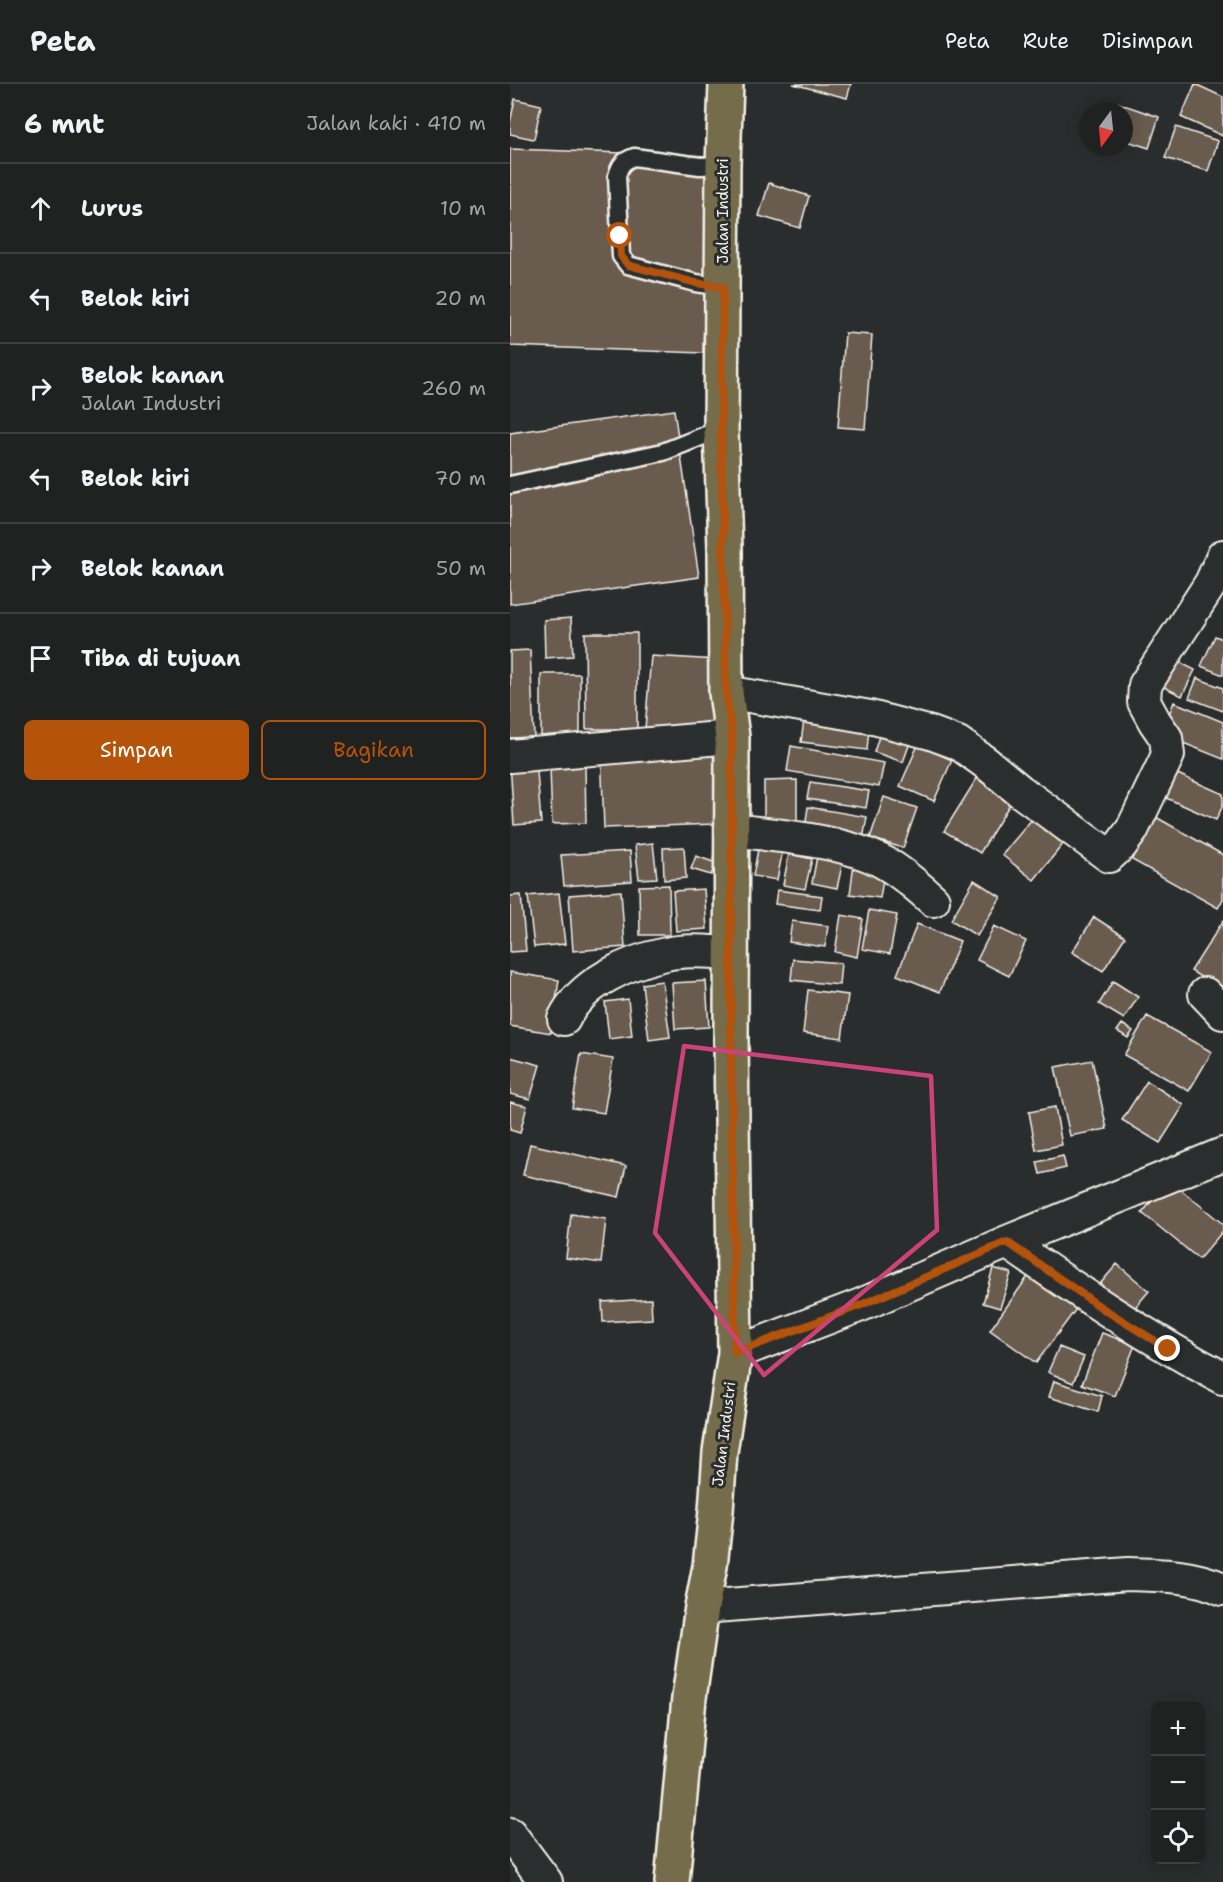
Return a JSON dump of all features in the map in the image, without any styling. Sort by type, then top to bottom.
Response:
[{"type":"main road","name":"Jalan Industri","points":[[672,1882],[689,1698],[710,1566],[720,1452],[735,1353],[731,953],[732,737],[726,692],[721,429],[723,165],[726,84]]},
{"type":"street","points":[[726,692],[870,717],[932,732],[958,743],[1109,856],[1132,830],[1168,755],[1166,738],[1144,702],[1145,686],[1211,584],[1223,556]]},
{"type":"street","points":[[510,756],[732,737]]},
{"type":"street","points":[[731,830],[809,841],[869,855],[902,874],[933,900]]},
{"type":"street","points":[[564,1019],[569,1008],[588,990],[637,962],[668,953],[703,951],[731,953]]},
{"type":"street","points":[[735,1353],[861,1305],[1007,1242],[1223,1154]]},
{"type":"street","points":[[1007,1242],[1102,1308],[1168,1349],[1223,1378]]},
{"type":"street","points":[[702,1607],[1128,1574],[1176,1576],[1207,1582],[1223,1589]]},
{"type":"street","points":[[510,1834],[546,1882]]},
{"type":"lane","points":[[723,165],[700,166],[634,157],[624,160],[617,176],[621,256],[624,260],[633,267],[696,283],[723,287]]},
{"type":"lane","points":[[510,485],[663,452],[721,429]]},
{"type":"highlighted area","points":[[684,1046],[931,1076],[937,1230],[764,1375],[655,1233]]},
{"type":"building","points":[[793,84],[851,84],[847,98]]},
{"type":"building","points":[[1195,84],[1223,97],[1223,136],[1181,117]]},
{"type":"building","points":[[515,99],[541,105],[534,139],[510,134]]},
{"type":"building","points":[[1133,108],[1159,117],[1149,148],[1133,143]]},
{"type":"building","points":[[1176,127],[1218,141],[1208,171],[1165,158]]},
{"type":"building","points":[[510,149],[709,156],[703,353],[510,346]]},
{"type":"building","points":[[769,183],[809,196],[800,228],[759,216]]},
{"type":"building","points":[[845,333],[872,335],[865,429],[838,427]]},
{"type":"building","points":[[674,410],[699,577],[510,604],[510,433]]},
{"type":"building","points":[[571,618],[573,656],[545,658],[544,620]]},
{"type":"building","points":[[585,633],[637,633],[637,729],[586,729]]},
{"type":"building","points":[[1215,636],[1223,639],[1223,675],[1201,666]]},
{"type":"building","points":[[530,650],[534,737],[510,738],[510,651]]},
{"type":"building","points":[[1161,653],[1195,670],[1182,696],[1148,679]]},
{"type":"building","points":[[651,656],[718,660],[712,734],[645,729]]},
{"type":"building","points":[[541,674],[580,674],[580,740],[541,740]]},
{"type":"building","points":[[1197,678],[1223,688],[1223,711],[1189,698]]},
{"type":"building","points":[[1174,702],[1223,722],[1223,759],[1161,734]]},
{"type":"building","points":[[804,720],[869,728],[867,750],[801,742]]},
{"type":"building","points":[[881,730],[911,740],[903,762],[874,752]]},
{"type":"building","points":[[918,745],[952,760],[934,801],[900,786]]},
{"type":"building","points":[[713,746],[716,824],[604,828],[601,750]]},
{"type":"building","points":[[791,746],[884,763],[879,787],[787,771]]},
{"type":"building","points":[[536,759],[541,823],[514,825],[510,762]]},
{"type":"building","points":[[585,766],[586,823],[552,824],[550,768]]},
{"type":"building","points":[[1173,772],[1223,794],[1223,805],[1216,820],[1162,796]]},
{"type":"building","points":[[977,778],[1013,799],[980,853],[944,831]]},
{"type":"building","points":[[797,780],[797,833],[764,833],[764,781]]},
{"type":"building","points":[[810,782],[869,791],[866,808],[807,799]]},
{"type":"building","points":[[884,797],[917,808],[903,848],[870,838]]},
{"type":"building","points":[[808,807],[867,817],[862,845],[804,835]]},
{"type":"building","points":[[1140,808],[1223,855],[1223,899],[1218,908],[1116,851]]},
{"type":"building","points":[[1032,819],[1063,844],[1034,880],[1002,855]]},
{"type":"building","points":[[653,843],[657,878],[639,879],[635,845]]},
{"type":"building","points":[[759,844],[783,849],[777,880],[753,876]]},
{"type":"building","points":[[684,847],[686,878],[664,880],[663,848]]},
{"type":"building","points":[[630,851],[632,881],[564,886],[561,855]]},
{"type":"building","points":[[789,854],[812,859],[805,889],[783,885]]},
{"type":"building","points":[[696,856],[716,863],[711,875],[691,869]]},
{"type":"building","points":[[817,856],[843,861],[837,888],[812,883]]},
{"type":"building","points":[[854,863],[885,868],[880,898],[850,894]]},
{"type":"building","points":[[974,880],[1001,897],[977,936],[951,920]]},
{"type":"building","points":[[669,885],[670,935],[640,935],[639,886]]},
{"type":"building","points":[[704,889],[707,929],[676,931],[673,891]]},
{"type":"building","points":[[777,890],[822,896],[820,910],[775,904]]},
{"type":"building","points":[[621,891],[625,947],[573,951],[569,895]]},
{"type":"building","points":[[559,893],[565,944],[534,947],[528,896]]},
{"type":"building","points":[[521,895],[526,951],[510,952],[510,896]]},
{"type":"building","points":[[869,910],[897,915],[890,954],[862,949]]},
{"type":"building","points":[[841,915],[863,919],[857,957],[835,952]]},
{"type":"building","points":[[1094,917],[1125,937],[1103,971],[1072,952]]},
{"type":"building","points":[[792,921],[828,926],[825,947],[789,942]]},
{"type":"building","points":[[1223,921],[1223,991],[1191,971]]},
{"type":"building","points":[[917,924],[960,941],[940,992],[897,975]]},
{"type":"building","points":[[994,926],[1026,941],[1009,976],[977,960]]},
{"type":"building","points":[[793,959],[841,963],[839,985],[791,980]]},
{"type":"building","points":[[510,972],[559,980],[551,1033],[510,1026]]},
{"type":"building","points":[[662,981],[670,1037],[649,1040],[642,984]]},
{"type":"building","points":[[706,981],[709,1027],[675,1029],[672,983]]},
{"type":"building","points":[[1113,981],[1138,997],[1124,1019],[1099,1004]]},
{"type":"building","points":[[808,990],[848,995],[842,1038],[803,1033]]},
{"type":"building","points":[[628,999],[632,1036],[609,1039],[605,1002]]},
{"type":"building","points":[[1147,1016],[1212,1052],[1189,1091],[1124,1055]]},
{"type":"building","points":[[1122,1024],[1133,1031],[1128,1038],[1117,1031]]},
{"type":"building","points":[[581,1054],[613,1059],[604,1113],[572,1108]]},
{"type":"building","points":[[510,1057],[540,1065],[530,1099],[510,1094]]},
{"type":"building","points":[[1092,1060],[1107,1129],[1070,1136],[1055,1067]]},
{"type":"building","points":[[1147,1081],[1184,1105],[1160,1143],[1122,1120]]},
{"type":"building","points":[[510,1102],[527,1106],[520,1133],[510,1130]]},
{"type":"building","points":[[1055,1107],[1062,1145],[1036,1150],[1029,1112]]},
{"type":"building","points":[[530,1144],[626,1166],[619,1197],[523,1175]]},
{"type":"building","points":[[1063,1156],[1066,1168],[1040,1174],[1037,1162]]},
{"type":"building","points":[[1169,1180],[1223,1224],[1223,1231],[1199,1259],[1142,1213]]},
{"type":"building","points":[[571,1214],[606,1219],[601,1263],[566,1258]]},
{"type":"building","points":[[1117,1264],[1149,1291],[1132,1311],[1100,1284]]},
{"type":"building","points":[[993,1268],[1011,1273],[1000,1308],[983,1303]]},
{"type":"building","points":[[1029,1275],[1076,1309],[1036,1363],[990,1330]]},
{"type":"building","points":[[651,1299],[652,1319],[603,1322],[602,1302]]},
{"type":"building","points":[[1102,1333],[1135,1345],[1115,1396],[1082,1384]]},
{"type":"building","points":[[1059,1347],[1084,1357],[1073,1383],[1048,1372]]},
{"type":"building","points":[[1054,1381],[1102,1396],[1098,1412],[1049,1397]]},
{"type":"route","points":[[620,236],[621,256],[628,265],[696,283],[723,287],[721,429],[726,692],[732,737],[731,1040],[735,1353],[861,1305],[1007,1242],[1102,1308],[1168,1349]]}]
